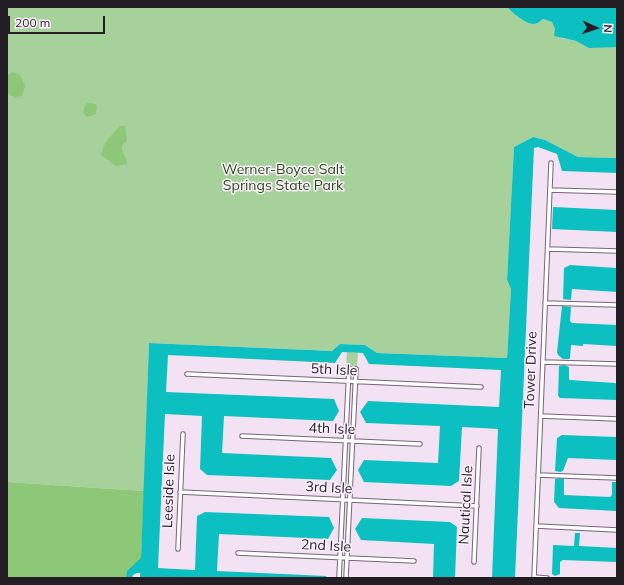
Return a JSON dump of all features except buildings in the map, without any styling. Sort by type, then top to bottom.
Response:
[{"type":"street","name":"Tower Drive","points":[[534,578],[551,164]]},
{"type":"street","points":[[550,190],[617,192]]},
{"type":"street","points":[[548,249],[617,251]]},
{"type":"street","points":[[545,303],[617,305]]},
{"type":"street","points":[[543,362],[617,364]]},
{"type":"street","points":[[339,578],[349,368]]},
{"type":"street","points":[[346,578],[356,369]]},
{"type":"street","name":"5th Isle","points":[[187,374],[481,387]]},
{"type":"street","points":[[541,416],[617,419]]},
{"type":"street","name":"Leeside Isle","points":[[178,549],[183,434]]},
{"type":"street","name":"4th Isle","points":[[242,436],[420,444]]},
{"type":"street","name":"Nautical Isle","points":[[474,562],[480,448]]},
{"type":"street","points":[[538,475],[617,478]]},
{"type":"street","name":"3rd Isle","points":[[180,492],[477,506]]},
{"type":"street","points":[[536,526],[617,530]]},
{"type":"street","name":"2nd Isle","points":[[238,553],[414,561]]},
{"type":"street","points":[[534,578],[546,578]]},
{"type":"green space","name":"Werner-Boyce Salt Springs State Park","points":[[7,7],[508,7],[512,12],[528,23],[537,24],[543,19],[552,22],[561,38],[576,41],[589,47],[617,47],[617,158],[578,157],[545,140],[533,137],[514,147],[507,280],[511,289],[507,358],[377,353],[365,345],[340,344],[332,351],[149,343],[144,491],[7,482]]},
{"type":"green space","points":[[12,72],[20,75],[25,86],[22,96],[15,98],[7,93],[7,76]]},
{"type":"green space","points":[[87,103],[97,105],[96,114],[87,117],[83,113]]},
{"type":"green space","points":[[120,126],[125,126],[127,138],[126,142],[122,145],[122,148],[127,164],[116,166],[101,155],[106,142]]},
{"type":"green space","points":[[347,352],[358,353],[357,367],[346,367]]},
{"type":"green space","points":[[7,482],[144,491],[141,559],[128,571],[126,578],[7,578]]},
{"type":"water","points":[[508,7],[617,7],[617,47],[589,48],[576,41],[554,36],[555,29],[552,22],[543,19],[537,24],[528,23],[512,12]]},
{"type":"water","points":[[533,137],[545,140],[578,157],[617,158],[617,173],[562,171],[557,154],[538,147],[534,148],[515,578],[492,578],[498,429],[462,427],[459,481],[451,486],[364,482],[358,470],[364,460],[438,463],[440,426],[366,423],[360,412],[368,401],[499,407],[501,370],[369,364],[363,353],[342,352],[335,363],[168,355],[166,392],[334,399],[339,411],[333,421],[224,416],[222,453],[331,458],[337,470],[330,480],[207,475],[200,469],[202,416],[165,414],[158,568],[195,570],[197,516],[205,512],[329,517],[334,528],[328,539],[219,534],[217,571],[326,576],[327,578],[140,578],[140,573],[137,573],[133,575],[132,578],[126,578],[127,571],[141,558],[149,343],[332,351],[340,344],[365,345],[377,353],[507,358],[511,289],[507,280],[514,147]]},
{"type":"water","points":[[553,207],[617,210],[617,232],[552,229]]},
{"type":"water","points":[[570,265],[617,268],[617,292],[572,289],[571,300],[563,299],[564,268]]},
{"type":"water","points":[[562,306],[571,307],[570,321],[572,323],[617,325],[617,346],[583,344],[583,346],[571,345],[570,358],[563,359],[557,352]]},
{"type":"water","points":[[564,365],[569,367],[570,380],[617,384],[617,400],[560,398],[558,396],[559,366]]},
{"type":"water","points":[[562,435],[617,437],[617,460],[568,458],[563,471],[555,471],[557,438]]},
{"type":"water","points":[[555,479],[564,479],[564,495],[610,497],[612,495],[612,482],[617,482],[617,511],[559,508],[554,502]]},
{"type":"water","points":[[362,518],[450,522],[457,527],[455,578],[433,578],[434,544],[361,540],[355,529]]},
{"type":"water","points":[[575,533],[580,533],[579,546],[617,548],[617,562],[563,560],[560,562],[560,574],[555,576],[552,574],[553,545],[574,546]]}]
